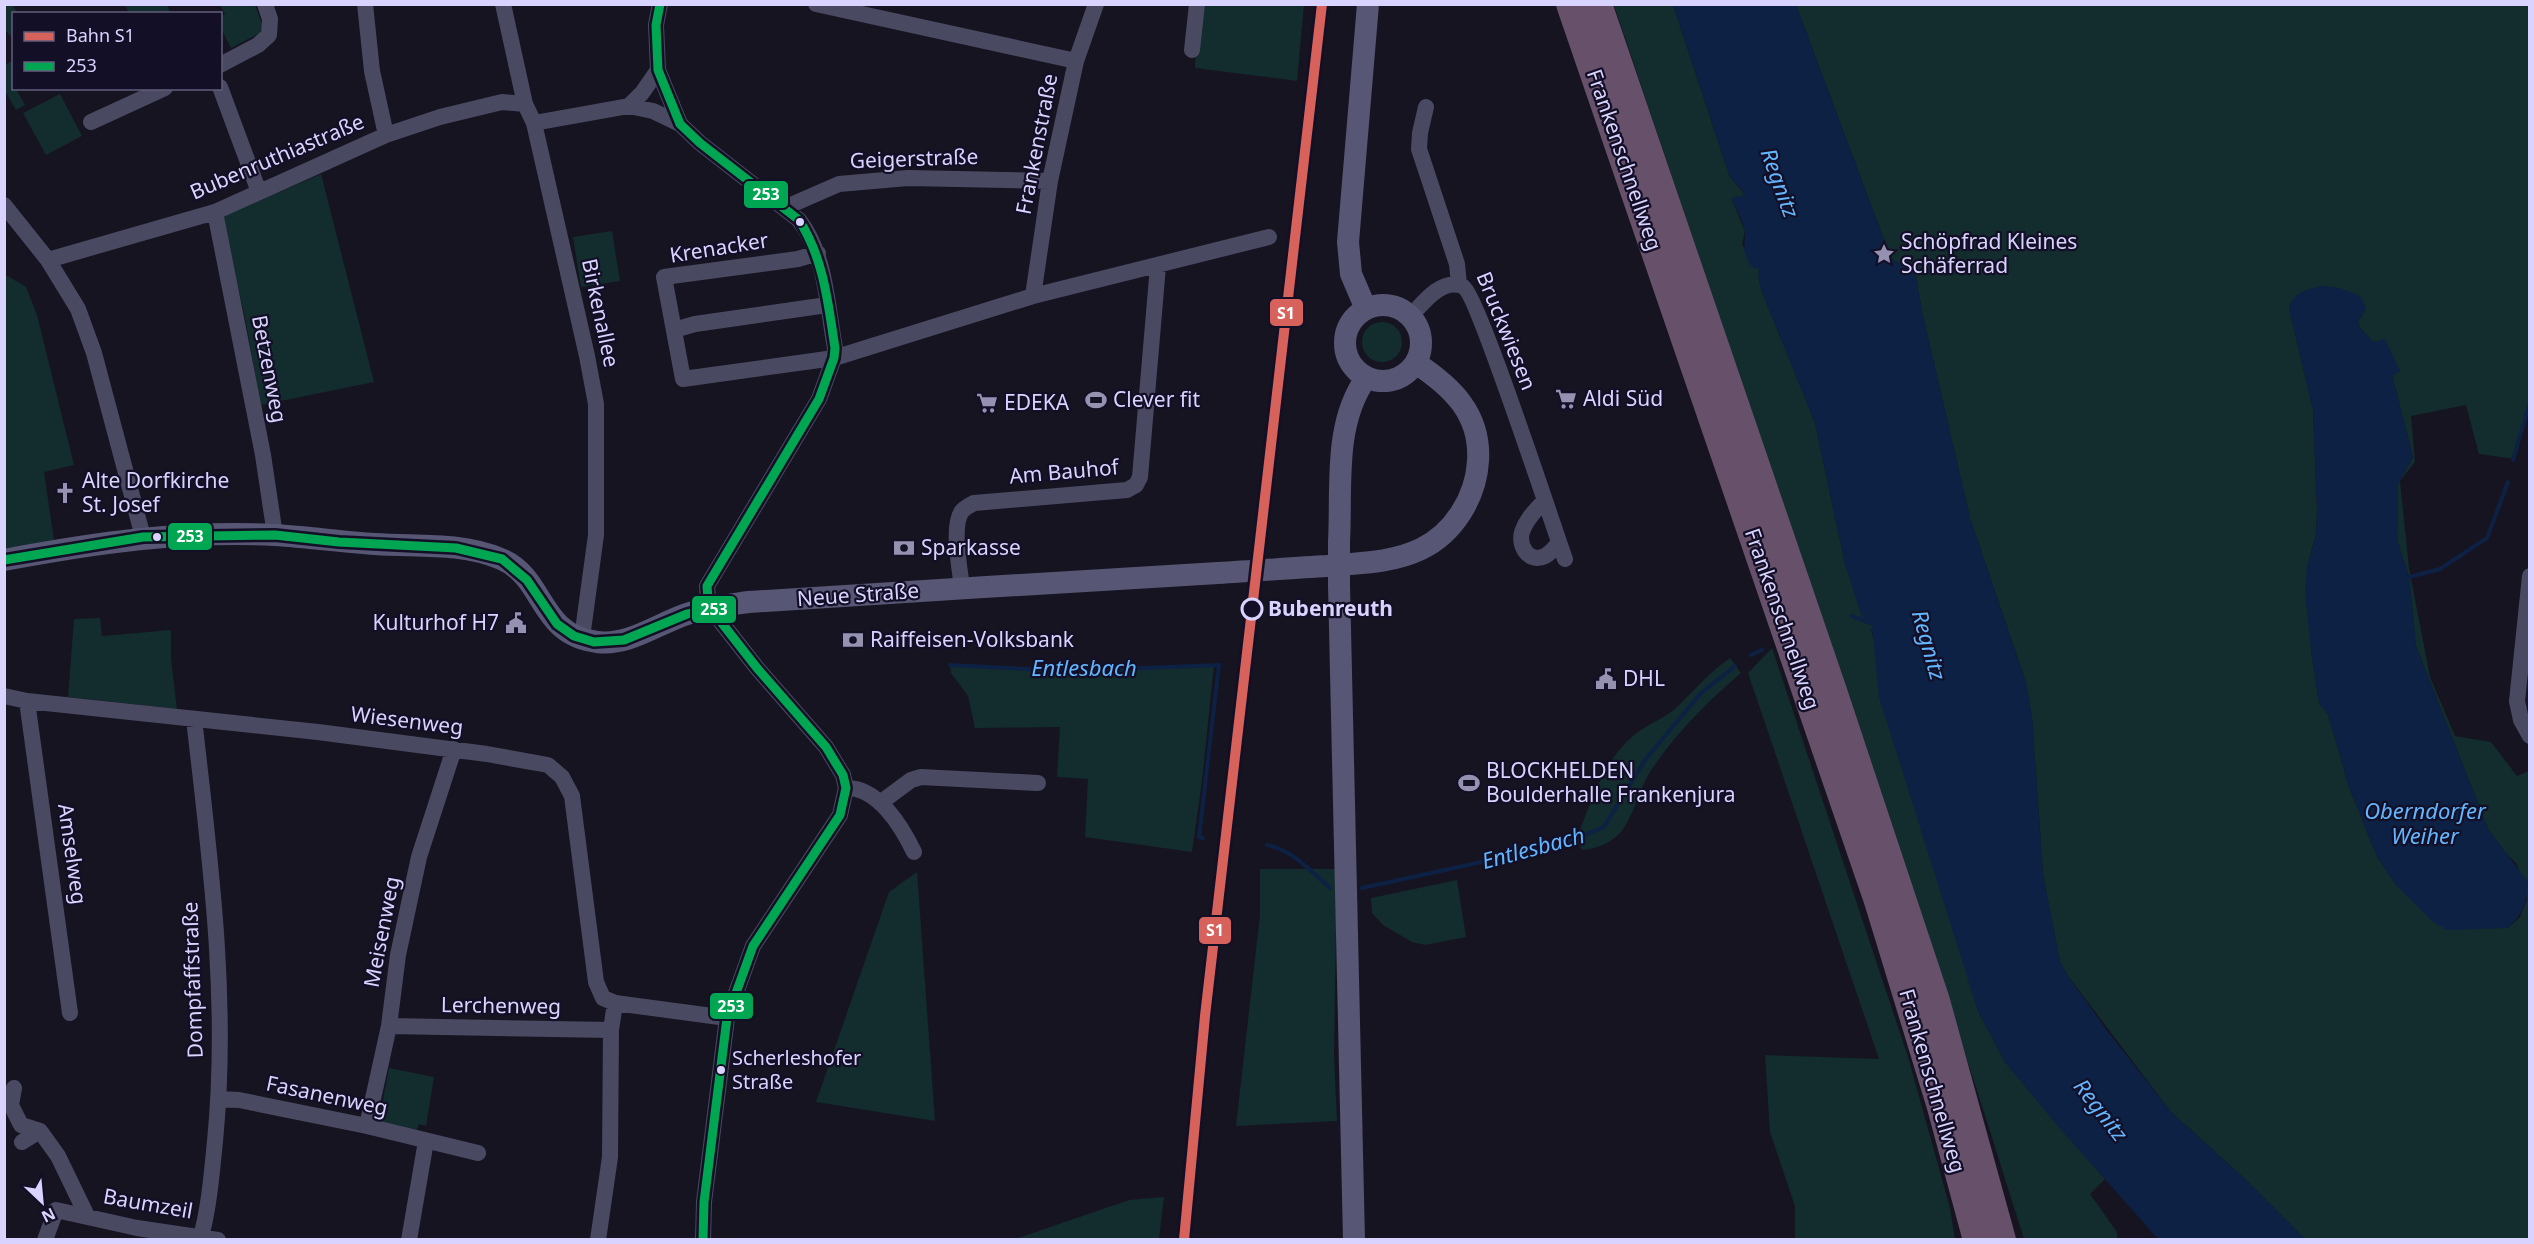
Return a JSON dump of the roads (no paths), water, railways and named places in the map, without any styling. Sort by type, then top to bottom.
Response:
[{"type":"highway","name":"Frankenschnellweg","points":[[1570,4],[1878,901],[1941,1107],[1977,1239]]},
{"type":"highway","name":"Frankenschnellweg","points":[[1598,4],[1936,1001],[2002,1239]]},
{"type":"street","points":[[222,64],[258,45],[268,35],[270,20],[265,4]]},
{"type":"street","points":[[365,4],[372,71],[386,135]]},
{"type":"street","name":"Birkenallee","points":[[502,4],[525,104],[534,123],[596,404],[596,535],[582,638]]},
{"type":"street","points":[[660,4],[656,25],[658,70],[680,124]]},
{"type":"street","points":[[816,4],[862,10],[1076,62]]},
{"type":"street","name":"Frankenstraße","points":[[1033,296],[1050,181],[1076,62],[1096,4]]},
{"type":"street","points":[[1192,50],[1197,4]]},
{"type":"street","points":[[1366,309],[1351,274],[1348,242],[1368,4]]},
{"type":"street","points":[[629,106],[642,93],[658,70]]},
{"type":"street","points":[[91,122],[161,90]]},
{"type":"street","points":[[221,90],[258,192]]},
{"type":"street","name":"Bubenruthiastraße","points":[[48,260],[215,212],[386,135],[440,117],[502,102],[525,104]]},
{"type":"street","points":[[534,123],[629,106],[653,111],[680,124],[699,143],[799,220],[808,232],[818,253],[835,348],[834,358],[819,399],[707,586],[711,608],[757,668],[826,747],[843,775],[846,788],[840,815],[753,946],[727,1018],[704,1202],[703,1239]]},
{"type":"street","name":"Bruckwiesen","points":[[1426,107],[1419,149],[1457,264],[1459,285],[1463,286],[1471,296],[1562,551],[1536,558],[1528,555],[1523,549],[1521,539],[1530,516],[1544,501]]},
{"type":"street","name":"Geigerstraße","points":[[784,208],[839,184],[908,178],[1050,181]]},
{"type":"street","points":[[4,205],[48,260],[78,309],[94,353],[143,537]]},
{"type":"street","name":"Betzenweg","points":[[215,212],[263,455],[275,535]]},
{"type":"street","points":[[834,358],[1033,296],[1269,237]]},
{"type":"street","name":"Krenacker","points":[[818,253],[798,259],[664,277],[683,379],[834,358]]},
{"type":"street","name":"Am Bauhof","points":[[962,588],[957,536],[958,519],[963,510],[974,502],[1127,490],[1136,485],[1140,477],[1158,266]]},
{"type":"street","points":[[1410,317],[1426,300],[1443,287],[1459,285]]},
{"type":"street","points":[[674,330],[695,324],[827,305]]},
{"type":"street","points":[[1385,305],[1398,308],[1410,317],[1417,325],[1421,338],[1416,363],[1399,378],[1388,381],[1366,378],[1355,370],[1344,346],[1351,321],[1366,309],[1385,305]]},
{"type":"street","name":"Neue Straße","points":[[582,638],[607,643],[624,640],[687,614],[759,601],[1383,561],[1421,549],[1437,539],[1457,519],[1472,492],[1478,472],[1477,440],[1470,418],[1457,396],[1443,381],[1416,363]]},
{"type":"street","points":[[1354,1239],[1339,585],[1341,450],[1349,408],[1366,378]]},
{"type":"street","points":[[4,560],[143,537],[275,535],[339,542],[456,548],[502,559],[515,568],[527,580],[557,624],[565,632],[582,638]]},
{"type":"street","points":[[2529,576],[2517,701],[2521,720],[2529,736]]},
{"type":"street","name":"Wiesenweg","points":[[4,696],[27,701],[454,749],[548,765],[562,777],[572,796],[596,982],[603,998],[615,1003]]},
{"type":"street","name":"Amselweg","points":[[27,701],[70,1013]]},
{"type":"street","name":"Dompfaffstraße","points":[[194,719],[218,936],[220,1008],[219,1099],[207,1238]]},
{"type":"street","name":"Meisenweg","points":[[368,1126],[389,1026],[398,955],[419,857],[454,749]]},
{"type":"street","points":[[880,803],[911,780],[921,777],[1038,783]]},
{"type":"street","points":[[846,788],[857,788],[880,803],[905,834],[914,852]]},
{"type":"street","points":[[598,1239],[610,1157],[611,1030],[615,1003],[727,1018]]},
{"type":"street","name":"Lerchenweg","points":[[389,1026],[611,1030]]},
{"type":"street","name":"Baumzeil","points":[[14,1088],[11,1105],[21,1125],[40,1131],[62,1154],[87,1216]]},
{"type":"street","name":"Fasanenweg","points":[[219,1099],[239,1100],[368,1126],[478,1153]]},
{"type":"street","points":[[22,1142],[40,1131]]},
{"type":"street","points":[[409,1239],[426,1141]]},
{"type":"street","name":"Baumzeil","points":[[45,1239],[56,1210],[137,1228],[207,1238]]},
{"type":"water","name":"Regnitz","points":[[1673,5],[1796,5],[1886,245],[1893,260],[1908,268],[1916,277],[1970,518],[2026,683],[2032,717],[2043,875],[2060,962],[2108,1032],[2171,1112],[2246,1180],[2305,1239],[2158,1239],[2056,1124],[2005,1062],[1978,1011],[1879,697],[1873,634],[1870,630],[1876,623],[1862,617],[1845,564],[1815,423],[1761,289],[1758,274],[1760,269],[1753,268],[1745,254],[1745,232],[1732,200],[1734,197],[1746,195],[1730,177]]},
{"type":"water","name":"Oberndorfer Weiher","points":[[2324,286],[2340,288],[2360,296],[2366,308],[2358,322],[2360,328],[2373,342],[2385,339],[2400,371],[2392,376],[2413,457],[2398,484],[2397,540],[2409,577],[2416,646],[2488,829],[2528,882],[2523,907],[2508,928],[2447,930],[2433,922],[2397,886],[2377,857],[2349,787],[2328,714],[2319,703],[2305,592],[2307,568],[2316,534],[2313,410],[2289,308],[2298,294]]},
{"type":"waterway","points":[[2513,460],[2530,402]]},
{"type":"waterway","points":[[2409,577],[2440,569],[2487,538],[2508,482]]},
{"type":"waterway","points":[[1852,616],[1879,626]]},
{"type":"waterway","points":[[1751,655],[1762,650]]},
{"type":"waterway","name":"Entlesbach","points":[[950,665],[1066,671],[1219,665],[1199,837],[1203,838]]},
{"type":"waterway","name":"Entlesbach","points":[[1362,888],[1560,845],[1604,827],[1645,760],[1701,693],[1735,666]]},
{"type":"waterway","name":"Entlesbach","points":[[1267,845],[1293,856],[1330,888]]},
{"type":"rail line","name":"S1","points":[[1184,1240],[1205,1016],[1322,4]]},
{"type":"place","name":"Schöpfrad Kleines Schäferrad","points":[[1884,254]]},
{"type":"place","name":"Aldi Süd","points":[[1566,399]]},
{"type":"place","name":"Clever fit","points":[[1096,400]]},
{"type":"place","name":"EDEKA","points":[[987,403]]},
{"type":"place","name":"Alte Dorfkirche St. Josef","points":[[65,493]]},
{"type":"place","name":"Sparkasse","points":[[904,548]]},
{"type":"place","name":"Bubenreuth","points":[[1252,609]]},
{"type":"place","name":"Kulturhof H7","points":[[516,623]]},
{"type":"place","name":"Raiffeisen-Volksbank","points":[[853,640]]},
{"type":"place","name":"DHL","points":[[1606,679]]},
{"type":"place","name":"BLOCKHELDEN Boulderhalle Frankenjura","points":[[1469,783]]},
{"type":"place","name":"Scherleshofer Straße","points":[[721,1070]]}]
